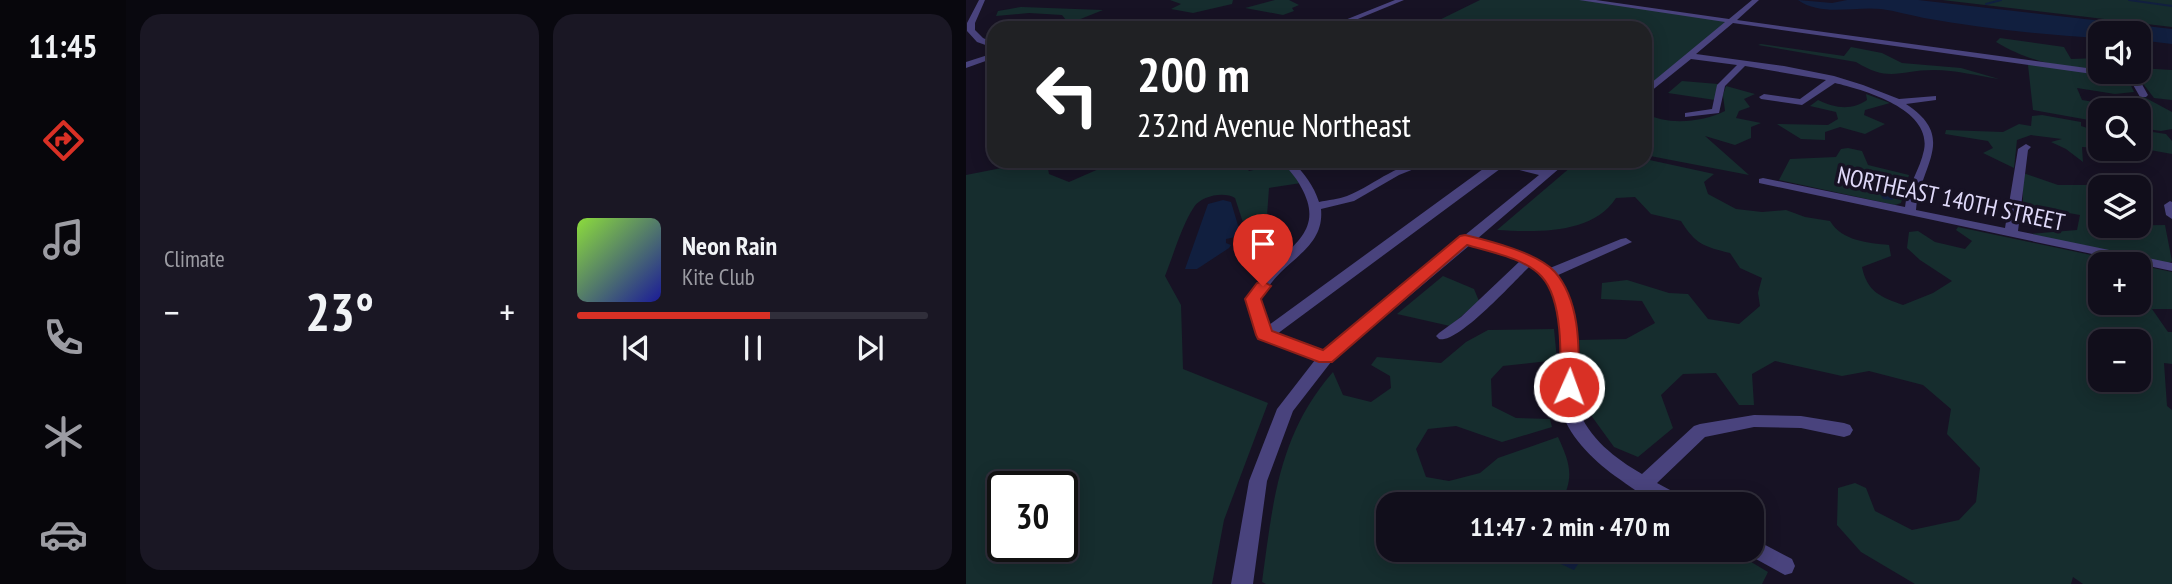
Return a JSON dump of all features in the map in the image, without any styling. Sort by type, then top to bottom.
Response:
[{"type":"street","points":[[1347,21],[1401,0]]},
{"type":"street","points":[[1582,0],[2123,76],[2136,81],[2143,95]]},
{"type":"street","points":[[1652,87],[1756,0]]},
{"type":"street","points":[[966,7],[981,3]]},
{"type":"street","points":[[981,3],[971,23],[971,32],[987,43]]},
{"type":"street","points":[[1690,56],[1834,79],[1878,92],[1900,102],[1920,119],[1929,132],[1930,142],[1913,191],[1910,212]]},
{"type":"street","points":[[966,65],[987,58]]},
{"type":"street","points":[[1688,115],[1716,111],[1721,85],[1742,64]]},
{"type":"street","points":[[1764,97],[1802,102],[1834,79]]},
{"type":"street","points":[[1900,102],[1933,98]]},
{"type":"street","points":[[2011,233],[2018,170],[2023,149],[2026,147]]},
{"type":"street","points":[[1265,335],[1253,299],[1273,273],[1309,238],[1313,227],[1316,206],[1303,176],[1294,168]]},
{"type":"street","points":[[1316,206],[1350,198],[1409,168]]},
{"type":"street","points":[[1265,335],[1492,168]]},
{"type":"street","points":[[1526,168],[1547,174]]},
{"type":"street","points":[[1242,584],[1258,481],[1285,409],[1325,358],[1465,239],[1554,168]]},
{"type":"street","name":"NORTHEAST 140TH STREET","points":[[1763,181],[2172,267]]},
{"type":"street","points":[[1465,239],[1527,261],[1548,274],[1563,304],[1570,347],[1569,407],[1590,446],[1657,492]]},
{"type":"street","points":[[1548,274],[1626,242]]},
{"type":"street","points":[[1444,336],[1466,320],[1527,261]]},
{"type":"street","points":[[1265,335],[1325,358]]},
{"type":"street","points":[[1643,484],[1700,431],[1754,421],[1801,422],[1844,430]]},
{"type":"street","points":[[1764,554],[1786,566]]},
{"type":"green space","points":[[1170,0],[1233,0],[1232,4],[1193,13],[1171,9],[1181,4]]},
{"type":"green space","points":[[1275,0],[1289,0],[1299,5],[1292,8],[1294,11],[1283,15],[1245,8]]},
{"type":"green space","points":[[1480,0],[1582,0],[1731,20],[1652,87],[1652,21],[1437,21]]},
{"type":"green space","points":[[1942,0],[2172,0],[2172,27],[2151,25],[2151,21],[2121,21]]},
{"type":"green space","points":[[1021,7],[1103,10],[1076,21],[1064,21],[1066,20],[1062,15],[1029,13],[996,16],[998,11]]},
{"type":"green space","points":[[2000,38],[2064,47],[2071,59],[2088,58],[2088,70],[2034,59],[1996,42]]},
{"type":"green space","points":[[1758,45],[1844,56],[1851,47],[1882,53],[1902,63],[1961,68],[1999,79],[1942,70],[1886,74],[1856,62]]},
{"type":"green space","points":[[2028,65],[2088,70],[2088,84],[2130,84],[2134,92],[2115,94],[2077,88],[2082,100],[2088,101],[2088,120],[2033,110]]},
{"type":"green space","points":[[2151,69],[2172,70],[2172,100],[2154,98],[2143,84],[2151,84]]},
{"type":"green space","points":[[1682,81],[1718,84],[1715,100],[1668,93]]},
{"type":"green space","points":[[1726,86],[1755,94],[1744,99],[1750,107],[1739,111],[1736,118],[1761,123],[1751,127],[1751,138],[1735,145],[1705,136],[1749,175],[1652,156],[1652,116],[1685,121],[1716,115],[1725,111],[1723,95]]},
{"type":"green space","points":[[1866,94],[1890,103],[1865,110],[1864,115],[1885,124],[1865,134],[1840,127],[1825,132],[1825,140],[1801,139],[1777,124],[1828,125],[1838,119],[1836,112],[1810,106],[1818,100],[1837,106],[1855,106],[1867,100]]},
{"type":"green space","points":[[2151,101],[2172,112],[2172,129],[2151,130]]},
{"type":"green space","points":[[2042,115],[2081,122],[2081,126],[2088,128],[2088,147],[2082,147],[2083,162],[2051,142],[2062,139],[2031,135],[2017,140],[2014,168],[1983,153],[1993,148],[1988,141],[1945,134],[1946,130],[2003,132],[2019,124],[2031,126],[2032,116]]},
{"type":"green space","points":[[2151,132],[2166,134],[2172,141],[2172,154],[2151,150]]},
{"type":"green space","points":[[1841,149],[1862,151],[1868,165],[1909,175],[1901,203],[1895,205],[1779,180],[1790,159],[1836,157]]},
{"type":"green space","points":[[1652,161],[1714,174],[1704,182],[1708,194],[1736,209],[1762,212],[1786,210],[1805,217],[1830,221],[1841,233],[1856,240],[1889,245],[1891,256],[1862,267],[1871,288],[1903,305],[1933,293],[1952,281],[1907,248],[1909,232],[1918,231],[1935,242],[1965,249],[1972,241],[1956,230],[1958,227],[2088,254],[2088,315],[2151,315],[2151,268],[2172,272],[2172,309],[2152,309],[2168,332],[2172,332],[2172,364],[2164,363],[2167,406],[2172,410],[2172,584],[2083,584],[2073,577],[2071,584],[1915,584],[1861,552],[1837,525],[1838,488],[1855,483],[1866,488],[1875,511],[1912,530],[1959,520],[1976,502],[1980,468],[1947,434],[1951,409],[1923,385],[1869,371],[1842,376],[1775,361],[1752,374],[1754,405],[1739,405],[1716,373],[1683,374],[1661,395],[1673,428],[1638,457],[1614,447],[1585,407],[1579,340],[1626,339],[1655,323],[1642,301],[1601,299],[1602,283],[1627,280],[1669,293],[1688,294],[1708,319],[1739,324],[1760,306],[1758,293],[1762,278],[1740,268],[1730,253],[1696,240],[1681,221],[1651,214],[1635,197],[1616,198],[1606,210],[1578,225],[1529,231],[1497,230],[1570,168],[1652,168]]},
{"type":"green space","points":[[1002,168],[1048,169],[1049,174],[1069,182],[1101,168],[1247,168],[1249,171],[1286,168],[1297,175],[1301,183],[1269,188],[1266,230],[1250,244],[1235,198],[1219,195],[1207,197],[1197,203],[1165,276],[1181,305],[1183,369],[1268,403],[1224,520],[1212,584],[966,584],[966,175]]},
{"type":"green space","points":[[2023,173],[2058,185],[2088,185],[2088,238],[2151,238],[2151,225],[2165,225],[2172,261],[2168,264],[2151,260],[2151,252],[2113,252],[2030,234],[2077,230],[2080,215],[2023,205]]},
{"type":"green space","points":[[1443,276],[1474,289],[1479,301],[1450,326],[1397,314]]},
{"type":"green space","points":[[1554,329],[1557,360],[1503,366],[1491,379],[1492,406],[1516,418],[1550,419],[1552,427],[1502,442],[1456,426],[1428,429],[1416,449],[1426,477],[1449,481],[1480,473],[1498,458],[1558,437],[1569,471],[1566,492],[1376,492],[1376,562],[1751,562],[1768,572],[1762,584],[1262,582],[1275,497],[1289,445],[1300,420],[1333,372],[1343,395],[1371,402],[1391,388],[1390,376],[1371,365],[1377,357],[1441,363],[1466,342],[1488,330]]},
{"type":"water","points":[[1798,0],[1832,3],[1847,0],[1918,0],[2102,21],[2088,21],[2088,37],[1989,28],[1881,9],[1828,10]]},
{"type":"water","points":[[2151,27],[2172,29],[2172,44],[2151,41]]},
{"type":"water","points":[[1876,171],[1896,178],[1893,200],[1883,199],[1872,181],[1871,174]]},
{"type":"water","points":[[1223,200],[1231,202],[1240,232],[1235,237],[1226,239],[1226,243],[1231,245],[1229,248],[1197,269],[1185,269],[1208,204]]},
{"type":"water","points":[[1556,562],[1580,562],[1574,570]]},
{"type":"waterway","points":[[1986,4],[2001,0]]},
{"type":"waterway","points":[[2129,0],[2172,6]]},
{"type":"route","points":[[1263,286],[1253,299],[1265,335],[1325,358],[1465,239],[1521,257],[1548,274],[1563,304],[1570,347],[1569,387]]}]
